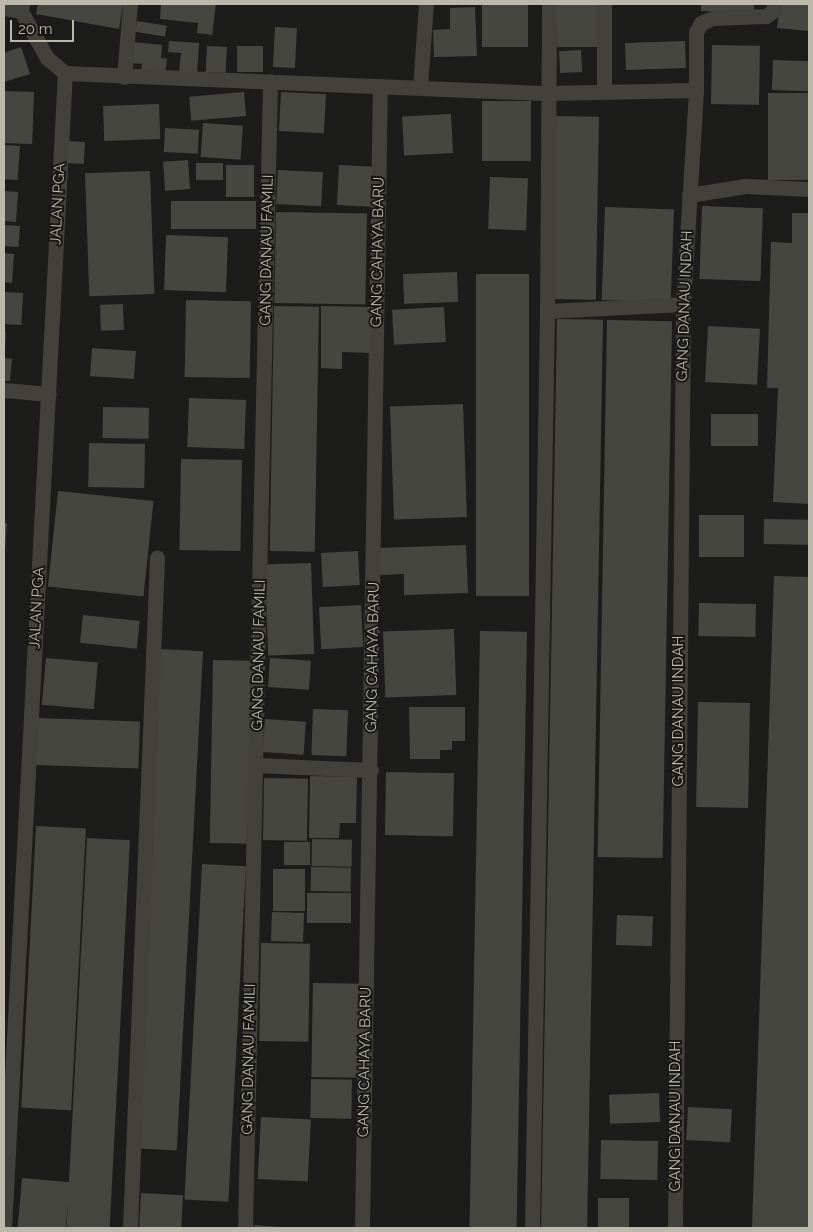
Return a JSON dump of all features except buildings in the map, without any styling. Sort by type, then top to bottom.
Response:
[{"type":"street","points":[[124,77],[130,4]]},
{"type":"street","points":[[420,87],[426,4]]},
{"type":"street","points":[[532,1228],[547,312],[548,4]]},
{"type":"street","points":[[604,4],[604,91]]},
{"type":"street","name":"GANG DANAU INDAH","points":[[675,1228],[683,304],[696,90],[697,27],[713,18],[766,16],[774,10],[774,4]]},
{"type":"street","points":[[4,8],[22,8],[50,63],[65,72],[124,77],[549,93],[696,90]]},
{"type":"street","name":"JALAN PGA","points":[[4,1228],[65,72]]},
{"type":"street","name":"GANG DANAU FAMILI","points":[[245,1228],[270,81]]},
{"type":"street","name":"GANG CAHAYA BARU","points":[[362,1228],[371,770],[380,86]]},
{"type":"street","points":[[689,195],[745,186],[809,189]]},
{"type":"street","points":[[547,312],[683,304]]},
{"type":"street","points":[[4,390],[49,394]]},
{"type":"street","points":[[130,1228],[153,709],[157,558]]},
{"type":"street","points":[[256,765],[371,770]]}]
